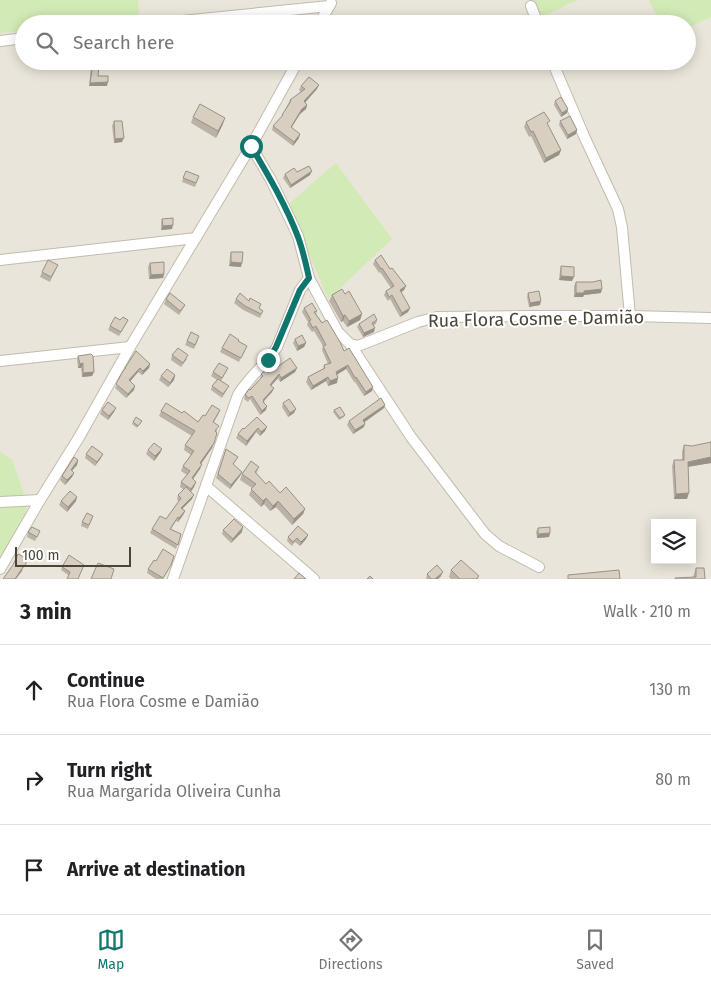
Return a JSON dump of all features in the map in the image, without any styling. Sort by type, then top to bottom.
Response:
[{"type":"street","points":[[229,15],[331,3]]},
{"type":"street","points":[[324,15],[331,3]]},
{"type":"street","points":[[531,6],[534,15]]},
{"type":"street","points":[[0,41],[15,39]]},
{"type":"street","points":[[0,569],[251,146],[293,70]]},
{"type":"street","points":[[556,70],[618,209],[622,227],[630,316]]},
{"type":"street","points":[[251,146],[271,180],[295,230],[309,278],[338,332],[350,344],[411,438],[485,534],[499,546],[539,567]]},
{"type":"street","points":[[0,260],[196,238]]},
{"type":"street","points":[[173,579],[238,395],[248,380],[273,354],[300,290],[309,278]]},
{"type":"street","name":"Rua Flora Cosme e Damião","points":[[350,344],[358,346],[418,322],[437,318],[630,316],[711,318]]},
{"type":"street","points":[[0,361],[130,347]]},
{"type":"street","points":[[206,486],[314,579]]},
{"type":"street","points":[[0,502],[40,500]]},
{"type":"shaded area","points":[[0,0],[711,0],[711,579],[0,579]]},
{"type":"green space","points":[[0,0],[138,0],[139,15],[15,15],[15,32],[0,33]]},
{"type":"green space","points":[[533,0],[577,0],[546,15],[539,15]]},
{"type":"green space","points":[[649,0],[711,0],[711,17],[696,24],[696,15],[656,15]]},
{"type":"green space","points":[[336,163],[392,239],[328,298],[288,205]]},
{"type":"green space","points":[[0,452],[12,460],[28,505],[22,523],[0,562]]},
{"type":"building","points":[[92,70],[98,70],[98,76],[108,76],[108,82],[90,83]]},
{"type":"building","points":[[309,77],[319,85],[304,101],[307,105],[302,109],[291,127],[300,134],[294,142],[273,126],[283,115],[290,100],[305,89],[301,86]]},
{"type":"building","points":[[561,97],[568,109],[562,113],[555,101]]},
{"type":"building","points":[[200,104],[225,118],[218,131],[193,117]]},
{"type":"building","points":[[544,112],[550,121],[547,123],[561,150],[546,158],[533,131],[531,132],[526,122]]},
{"type":"building","points":[[570,116],[577,130],[568,135],[560,121]]},
{"type":"building","points":[[114,121],[122,121],[124,138],[115,139]]},
{"type":"building","points":[[309,166],[312,171],[291,185],[285,174],[294,168],[297,172]]},
{"type":"building","points":[[186,171],[199,176],[196,183],[183,178]]},
{"type":"building","points":[[173,218],[173,225],[163,226],[162,219]]},
{"type":"building","points":[[231,252],[243,252],[242,263],[231,262]]},
{"type":"building","points":[[381,255],[390,269],[392,268],[406,286],[400,290],[410,308],[402,313],[392,295],[389,297],[386,291],[394,286],[375,260]]},
{"type":"building","points":[[48,260],[58,265],[51,277],[42,272]]},
{"type":"building","points":[[164,262],[164,274],[151,275],[150,263]]},
{"type":"building","points":[[561,266],[574,267],[574,277],[561,276]]},
{"type":"building","points":[[601,280],[602,289],[576,293],[576,282]]},
{"type":"building","points":[[342,289],[345,294],[349,291],[362,314],[349,321],[345,315],[343,316],[332,295]]},
{"type":"building","points":[[539,291],[541,301],[530,303],[528,293]]},
{"type":"building","points":[[170,293],[185,305],[180,311],[166,299]]},
{"type":"building","points":[[240,293],[249,301],[250,298],[261,304],[259,308],[263,311],[261,314],[236,299]]},
{"type":"building","points":[[312,303],[317,311],[314,312],[322,323],[327,320],[344,351],[349,348],[373,387],[366,392],[348,365],[336,372],[338,378],[330,381],[328,377],[313,386],[308,377],[325,368],[324,365],[331,363],[323,346],[326,345],[316,326],[313,328],[304,308]]},
{"type":"building","points":[[374,314],[377,320],[372,323],[375,328],[364,333],[359,324]]},
{"type":"building","points":[[115,317],[120,320],[123,317],[128,320],[121,332],[110,326]]},
{"type":"building","points":[[191,332],[199,336],[195,345],[187,341]]},
{"type":"building","points":[[230,334],[247,346],[241,358],[222,348]]},
{"type":"building","points":[[302,335],[306,343],[298,346],[295,339]]},
{"type":"building","points":[[178,348],[188,355],[183,363],[172,355]]},
{"type":"building","points":[[136,351],[150,364],[143,371],[140,368],[129,380],[135,386],[128,394],[116,384]]},
{"type":"building","points":[[91,354],[93,356],[94,372],[83,373],[83,363],[80,364],[78,356]]},
{"type":"building","points":[[290,358],[297,368],[281,378],[279,374],[270,385],[274,388],[263,400],[267,406],[262,411],[252,396],[249,398],[245,395],[267,369],[270,372]]},
{"type":"building","points":[[219,363],[228,368],[222,378],[213,372]]},
{"type":"building","points":[[167,369],[175,375],[170,383],[161,376]]},
{"type":"building","points":[[218,379],[229,386],[223,394],[212,386]]},
{"type":"building","points":[[381,398],[385,405],[363,420],[365,424],[355,430],[349,421]]},
{"type":"building","points":[[289,399],[296,409],[290,413],[283,403]]},
{"type":"building","points":[[108,402],[116,408],[109,416],[102,410]]},
{"type":"building","points":[[166,403],[182,413],[184,411],[198,422],[203,415],[205,416],[212,405],[220,410],[213,422],[219,426],[215,431],[217,433],[214,443],[192,478],[196,482],[191,489],[181,482],[190,471],[183,466],[194,451],[185,445],[195,431],[161,411]]},
{"type":"building","points":[[340,407],[345,415],[340,418],[334,410]]},
{"type":"building","points":[[136,417],[142,421],[138,426],[133,422]]},
{"type":"building","points":[[257,417],[267,427],[261,432],[258,428],[247,441],[238,434]]},
{"type":"building","points":[[711,442],[711,457],[688,462],[689,493],[676,494],[674,460],[684,460],[684,445],[692,446]]},
{"type":"building","points":[[154,443],[162,449],[155,456],[148,450]]},
{"type":"building","points":[[92,446],[103,454],[97,462],[86,454]]},
{"type":"building","points":[[226,449],[238,457],[233,464],[242,472],[231,485],[218,474]]},
{"type":"building","points":[[74,457],[78,460],[71,470],[74,473],[67,480],[62,476]]},
{"type":"building","points":[[251,461],[259,467],[255,472],[266,484],[269,481],[280,493],[286,487],[305,509],[294,519],[278,501],[273,506],[266,498],[263,501],[251,489],[256,484],[242,474]]},
{"type":"building","points":[[186,487],[194,495],[181,508],[185,511],[178,517],[170,529],[181,534],[178,545],[152,529],[160,516],[166,519],[181,498],[178,495]]},
{"type":"building","points":[[70,491],[77,497],[68,507],[61,501]]},
{"type":"building","points":[[87,513],[93,516],[89,525],[82,522]]},
{"type":"building","points":[[234,519],[243,527],[233,539],[223,530]]},
{"type":"building","points":[[298,526],[308,535],[301,542],[297,538],[293,542],[288,537]]},
{"type":"building","points":[[32,527],[40,531],[37,537],[28,532]]},
{"type":"building","points":[[550,527],[550,533],[538,534],[538,528]]},
{"type":"building","points":[[163,549],[174,556],[163,578],[148,569],[154,560],[156,561]]},
{"type":"building","points":[[18,554],[28,559],[24,567],[15,579],[3,579],[13,565]]},
{"type":"building","points":[[69,555],[84,565],[78,579],[67,579],[70,572],[62,567]]},
{"type":"building","points":[[461,560],[479,576],[476,579],[460,579],[451,570]]},
{"type":"building","points":[[98,563],[114,569],[111,579],[91,579]]},
{"type":"building","points":[[437,565],[443,572],[435,579],[431,579],[427,574]]},
{"type":"building","points":[[696,568],[704,568],[705,579],[675,579],[696,577]]},
{"type":"building","points":[[619,570],[620,579],[568,579],[568,575]]},
{"type":"building","points":[[299,573],[306,579],[294,579]]},
{"type":"route","points":[[251,146],[271,180],[298,236],[309,278],[300,290],[273,354],[268,360]]}]
